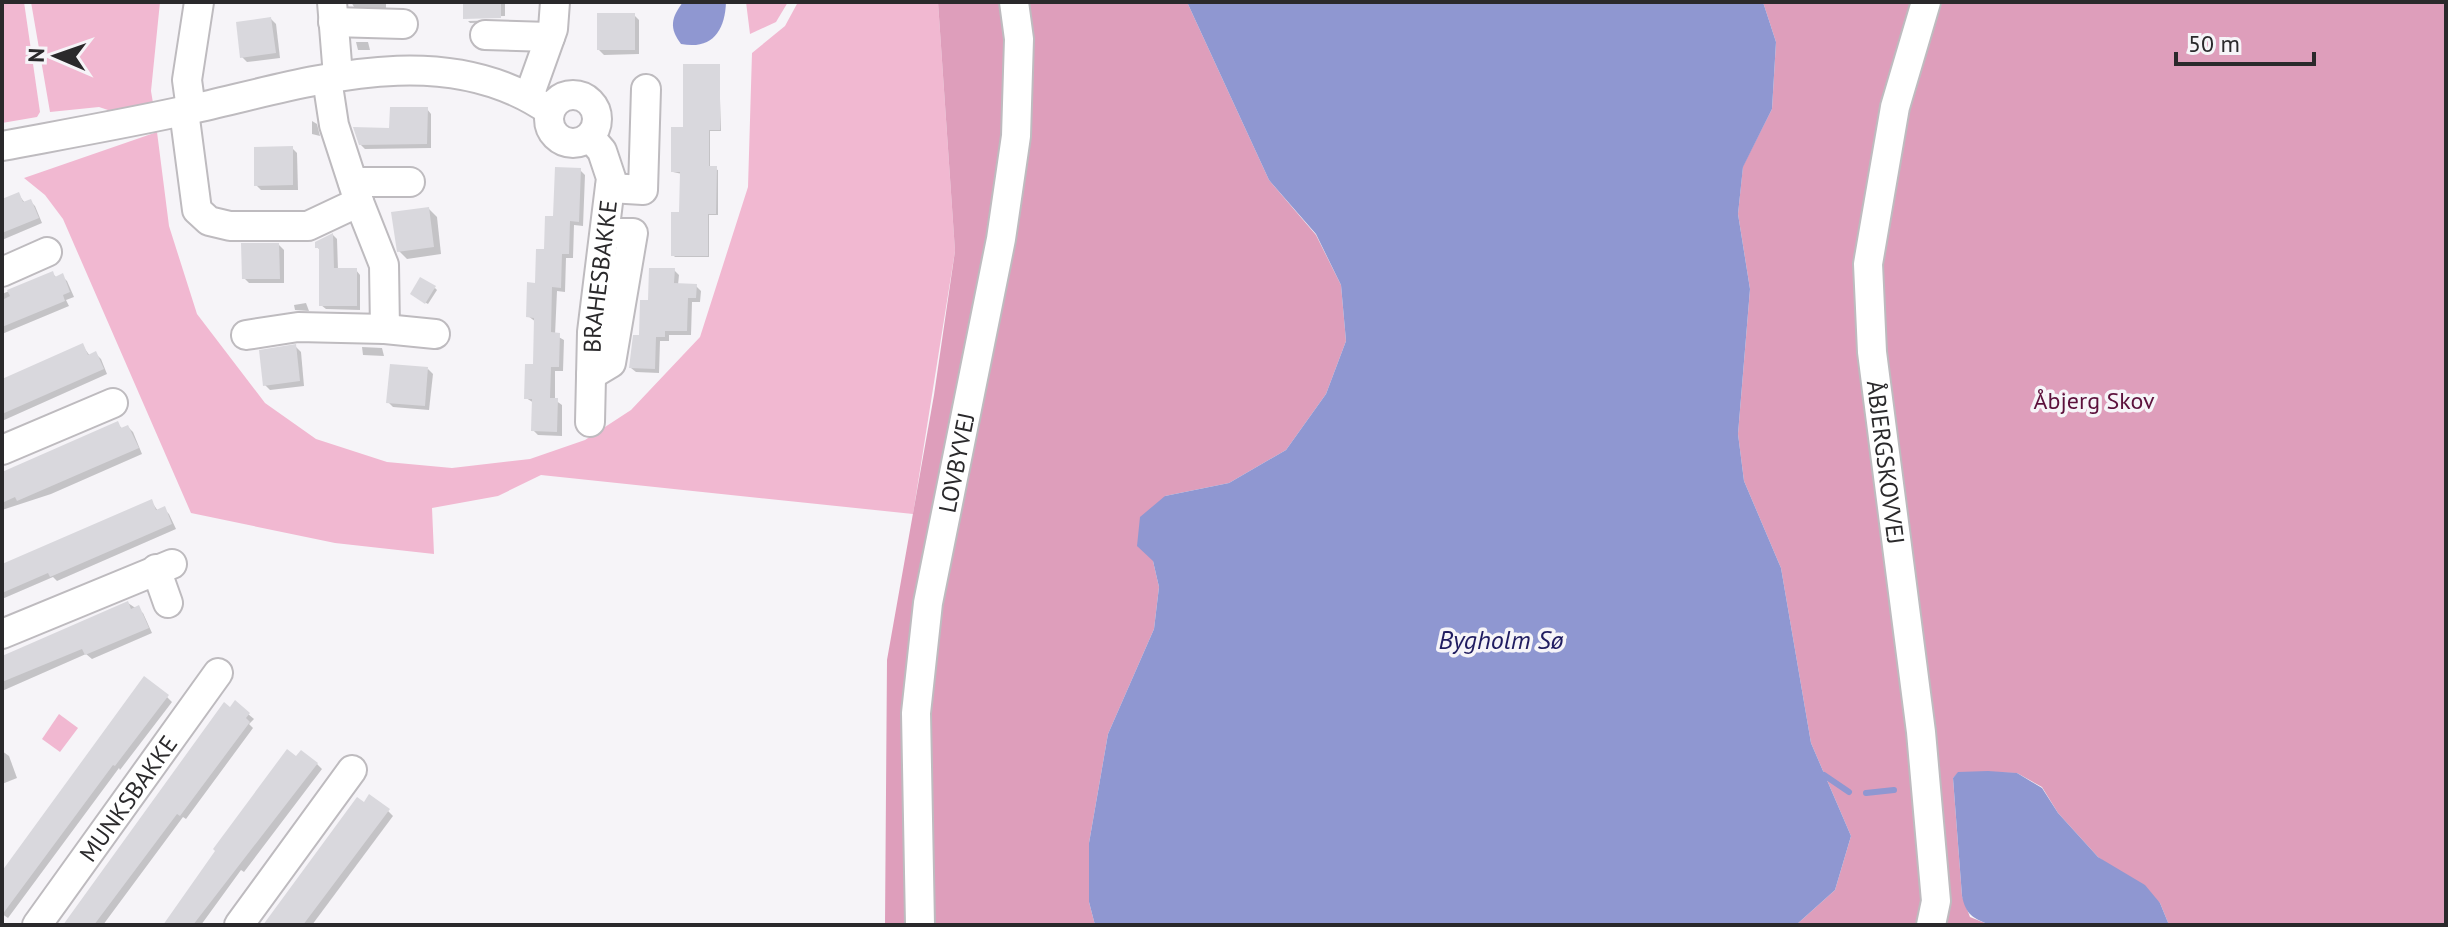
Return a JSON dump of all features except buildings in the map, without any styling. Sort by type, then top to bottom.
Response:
[{"type":"street","points":[[199,2],[187,80],[187,110],[197,210],[209,221],[230,226],[308,226],[356,192],[410,182]]},
{"type":"street","name":"LOVBYVEJ","points":[[920,925],[916,713],[928,603],[1001,239],[1016,136],[1019,39],[1014,2]]},
{"type":"street","name":"ÅBJERGSKOVVEJ","points":[[1926,2],[1895,107],[1868,264],[1872,352],[1924,761],[1936,901],[1931,925]]},
{"type":"street","points":[[385,329],[384,265],[334,125],[332,12],[403,24]]},
{"type":"street","points":[[2,146],[332,78],[399,69],[454,73],[539,104],[559,24],[485,35]]},
{"type":"street","points":[[610,188],[643,190],[646,89]]},
{"type":"street","name":"BRAHESBAKKE","points":[[539,104],[571,95],[589,100],[598,123],[590,137],[608,164],[610,188],[592,332],[590,422]]},
{"type":"street","points":[[2,272],[47,252]]},
{"type":"street","points":[[246,335],[298,327],[385,329],[435,334]]},
{"type":"street","points":[[2,450],[113,403]]},
{"type":"street","points":[[2,634],[164,566],[168,603]]},
{"type":"street","name":"MUNKSBAKKE","points":[[37,925],[218,673]]},
{"type":"street","points":[[239,925],[352,770]]},
{"type":"shaded area","points":[[2,2],[24,2],[40,112],[37,117],[2,123]]},
{"type":"shaded area","points":[[31,2],[160,2],[151,91],[153,103],[114,112],[99,107],[50,112]]},
{"type":"shaded area","points":[[746,2],[788,2],[776,22],[750,34]]},
{"type":"shaded area","points":[[798,2],[938,2],[955,251],[913,514],[541,475],[498,496],[432,508],[434,554],[335,543],[191,513],[63,219],[45,195],[24,178],[157,132],[169,226],[197,314],[265,403],[316,439],[387,462],[452,468],[530,459],[585,440],[631,410],[700,337],[748,187],[752,53],[785,26]]},
{"type":"shaded area","points":[[59,714],[78,728],[60,752],[42,739]]},
{"type":"green space","points":[[938,2],[1187,2],[1269,180],[1316,235],[1341,285],[1346,341],[1326,394],[1286,450],[1229,483],[1165,496],[1153,561],[1159,587],[1154,629],[1108,734],[1089,843],[1089,902],[1095,925],[885,925],[887,660],[934,395],[955,251]]},
{"type":"green space","name":"Åbjerg Skov","points":[[1763,2],[2446,2],[2446,925],[2169,925],[2160,903],[2098,857],[2058,813],[2042,787],[2017,773],[1959,772],[1953,778],[1962,896],[1970,917],[1990,925],[1796,925],[1835,890],[1851,836],[1811,743],[1781,568],[1744,481],[1738,434],[1750,289],[1738,214],[1743,166],[1772,109],[1776,42]]},
{"type":"water","points":[[683,2],[726,2],[723,22],[709,41],[681,44],[677,38],[673,23]]},
{"type":"water","name":"Bygholm Sø","points":[[1187,2],[1763,2],[1776,42],[1772,109],[1743,167],[1738,214],[1750,289],[1738,434],[1744,481],[1781,568],[1811,743],[1851,836],[1835,890],[1796,925],[1095,925],[1089,902],[1089,843],[1108,734],[1154,629],[1159,587],[1153,561],[1137,546],[1140,517],[1165,496],[1229,483],[1286,450],[1326,394],[1346,341],[1341,285],[1316,234],[1269,180]]},
{"type":"water","points":[[1958,772],[2017,773],[2042,788],[2058,813],[2098,857],[2145,885],[2160,903],[2169,925],[1990,925],[1971,915],[1962,896],[1953,778]]},
{"type":"waterway","points":[[1824,775],[1849,792]]},
{"type":"waterway","points":[[1866,793],[1894,790]]}]
